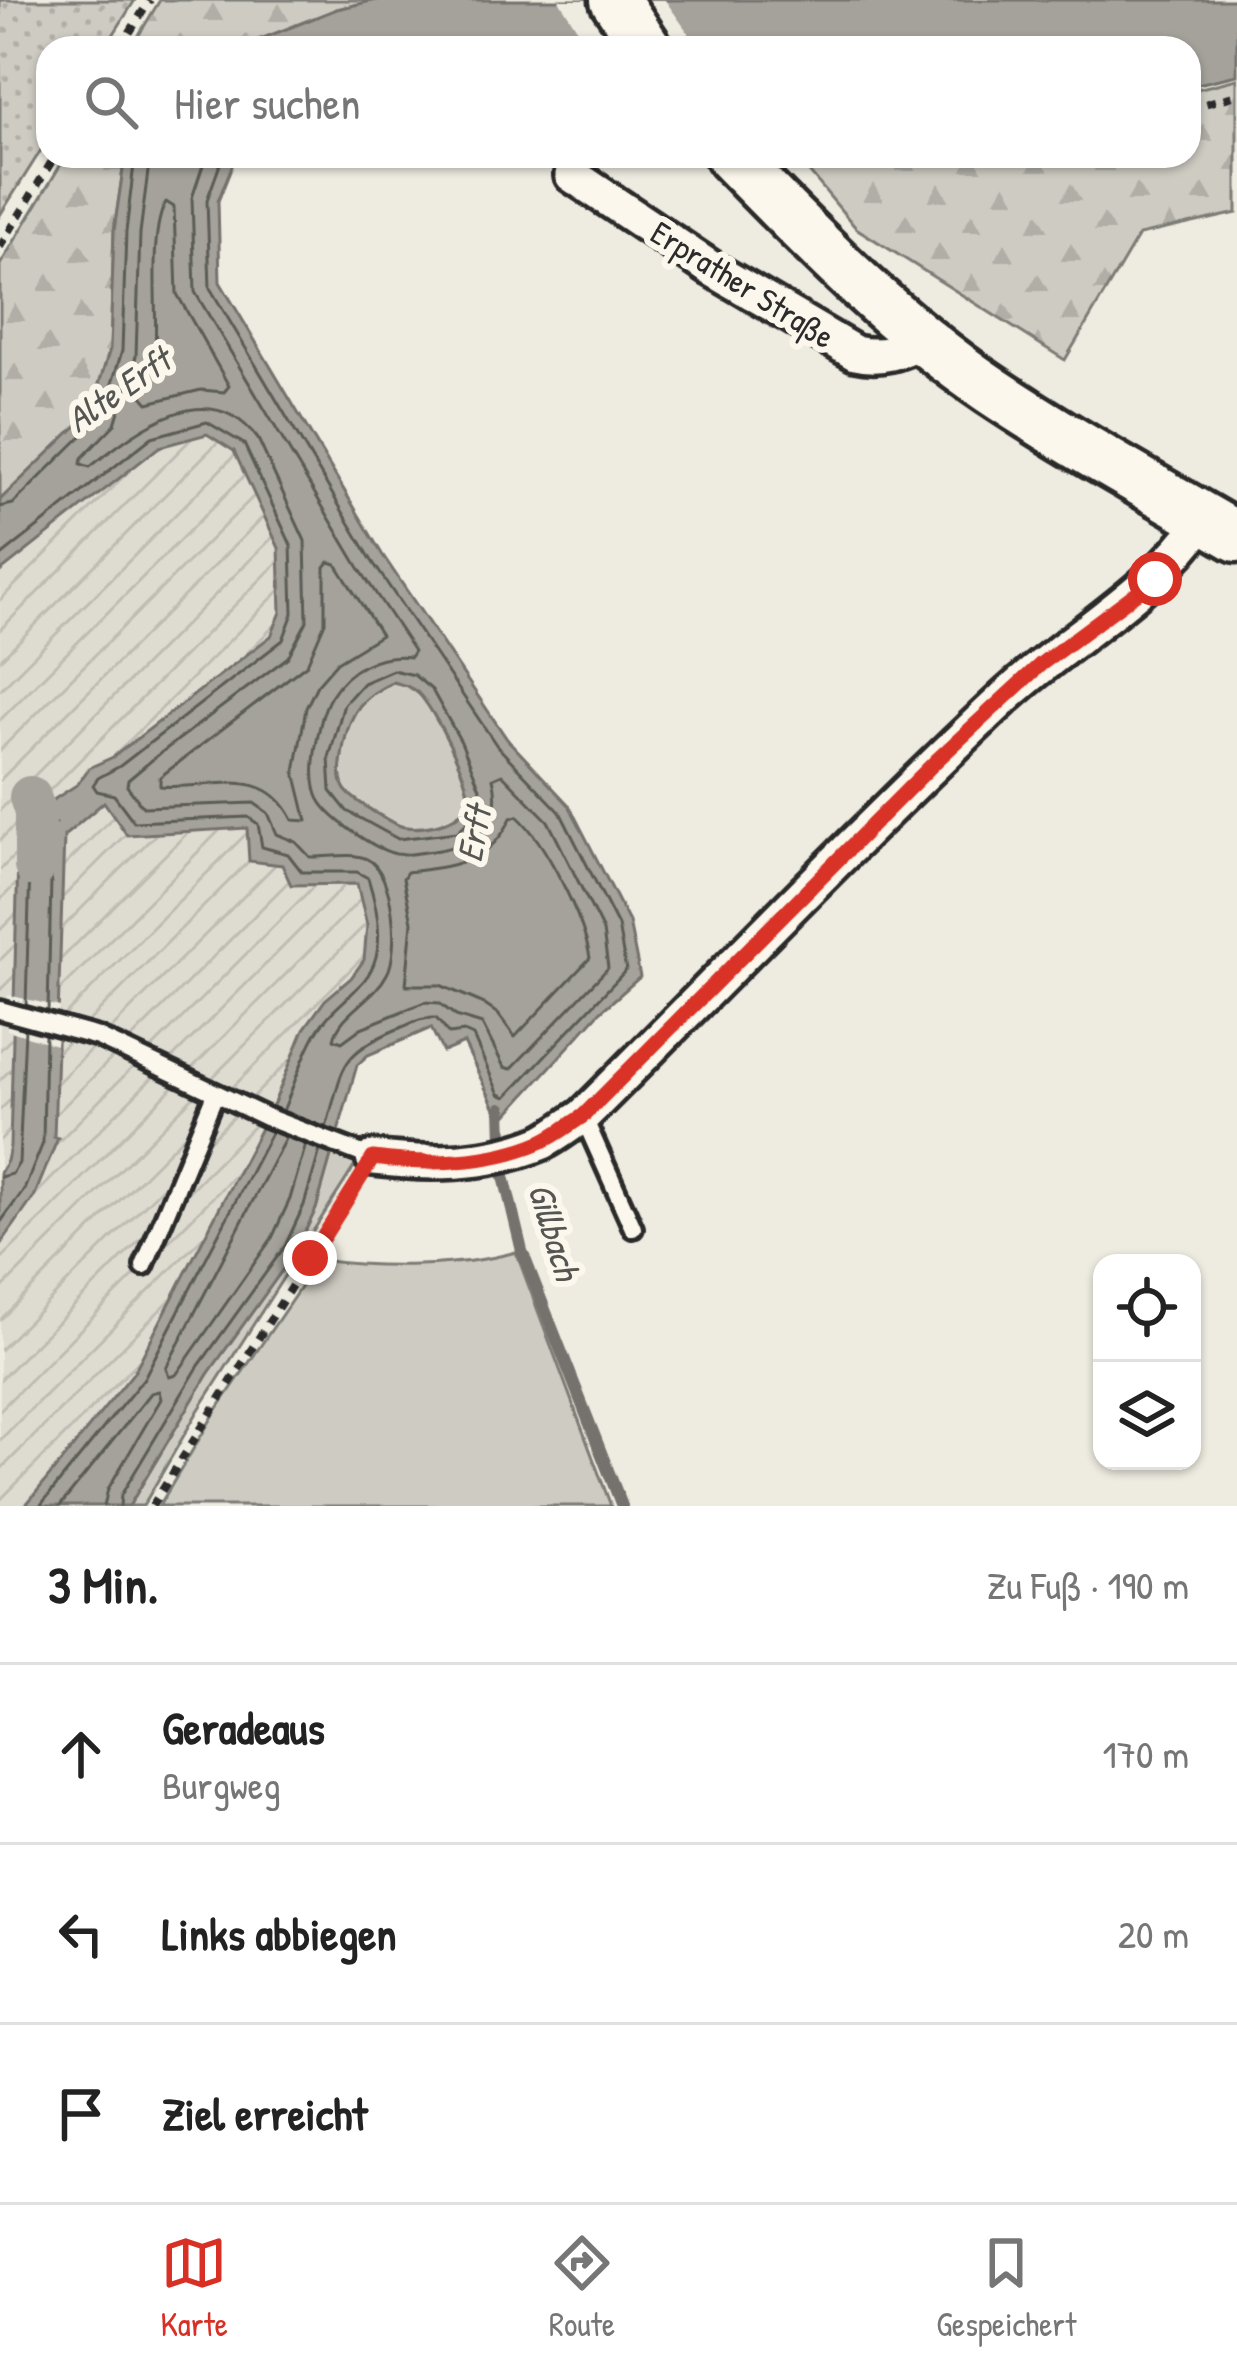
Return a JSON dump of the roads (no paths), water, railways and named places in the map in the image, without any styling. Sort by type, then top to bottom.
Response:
[{"type":"main road","points":[[615,0],[639,36]]},
{"type":"main road","name":"Erprather Straße","points":[[742,168],[804,232],[924,340],[990,389],[1221,528]]},
{"type":"street","name":"Erprather Straße","points":[[572,175],[712,269],[855,353],[892,355],[924,340]]},
{"type":"street","points":[[373,1158],[412,1163],[479,1158],[543,1142],[583,1116],[937,760],[1041,664],[1221,528]]},
{"type":"lane","points":[[0,1010],[98,1037],[266,1117],[373,1158]]},
{"type":"lane","points":[[144,1266],[215,1094]]},
{"type":"lane","points":[[583,1116],[633,1228]]},
{"type":"water","points":[[376,0],[1237,0],[1237,75],[1201,83],[1201,36],[268,36],[337,9]]},
{"type":"water","points":[[123,168],[231,168],[218,201],[220,282],[382,554],[507,739],[569,805],[629,922],[640,977],[599,1013],[501,1121],[464,1043],[443,1052],[431,1028],[368,1055],[357,1065],[316,1209],[295,1252],[208,1374],[129,1506],[25,1506],[134,1372],[274,1103],[304,1029],[364,960],[367,925],[357,884],[291,885],[282,865],[249,861],[247,828],[127,835],[104,802],[64,836],[54,1137],[58,1138],[34,1197],[0,1245],[0,1173],[10,1146],[19,822],[78,784],[89,768],[113,757],[271,636],[281,612],[279,548],[234,451],[207,434],[159,447],[0,572],[0,500],[90,413],[110,349],[114,231]],"holes":[[[393,682],[412,689],[425,701],[450,745],[468,791],[468,801],[458,815],[422,827],[405,827],[382,817],[348,793],[342,783],[344,743],[360,705]]]},
{"type":"waterway","points":[[30,797],[35,812],[35,866]]},
{"type":"waterway","name":"Gillbach","points":[[501,1108],[503,1172],[522,1251],[622,1506]]},
{"type":"water label","name":"Alte Erft","points":[[118,389]]},
{"type":"water label","name":"Erft","points":[[473,834]]}]
